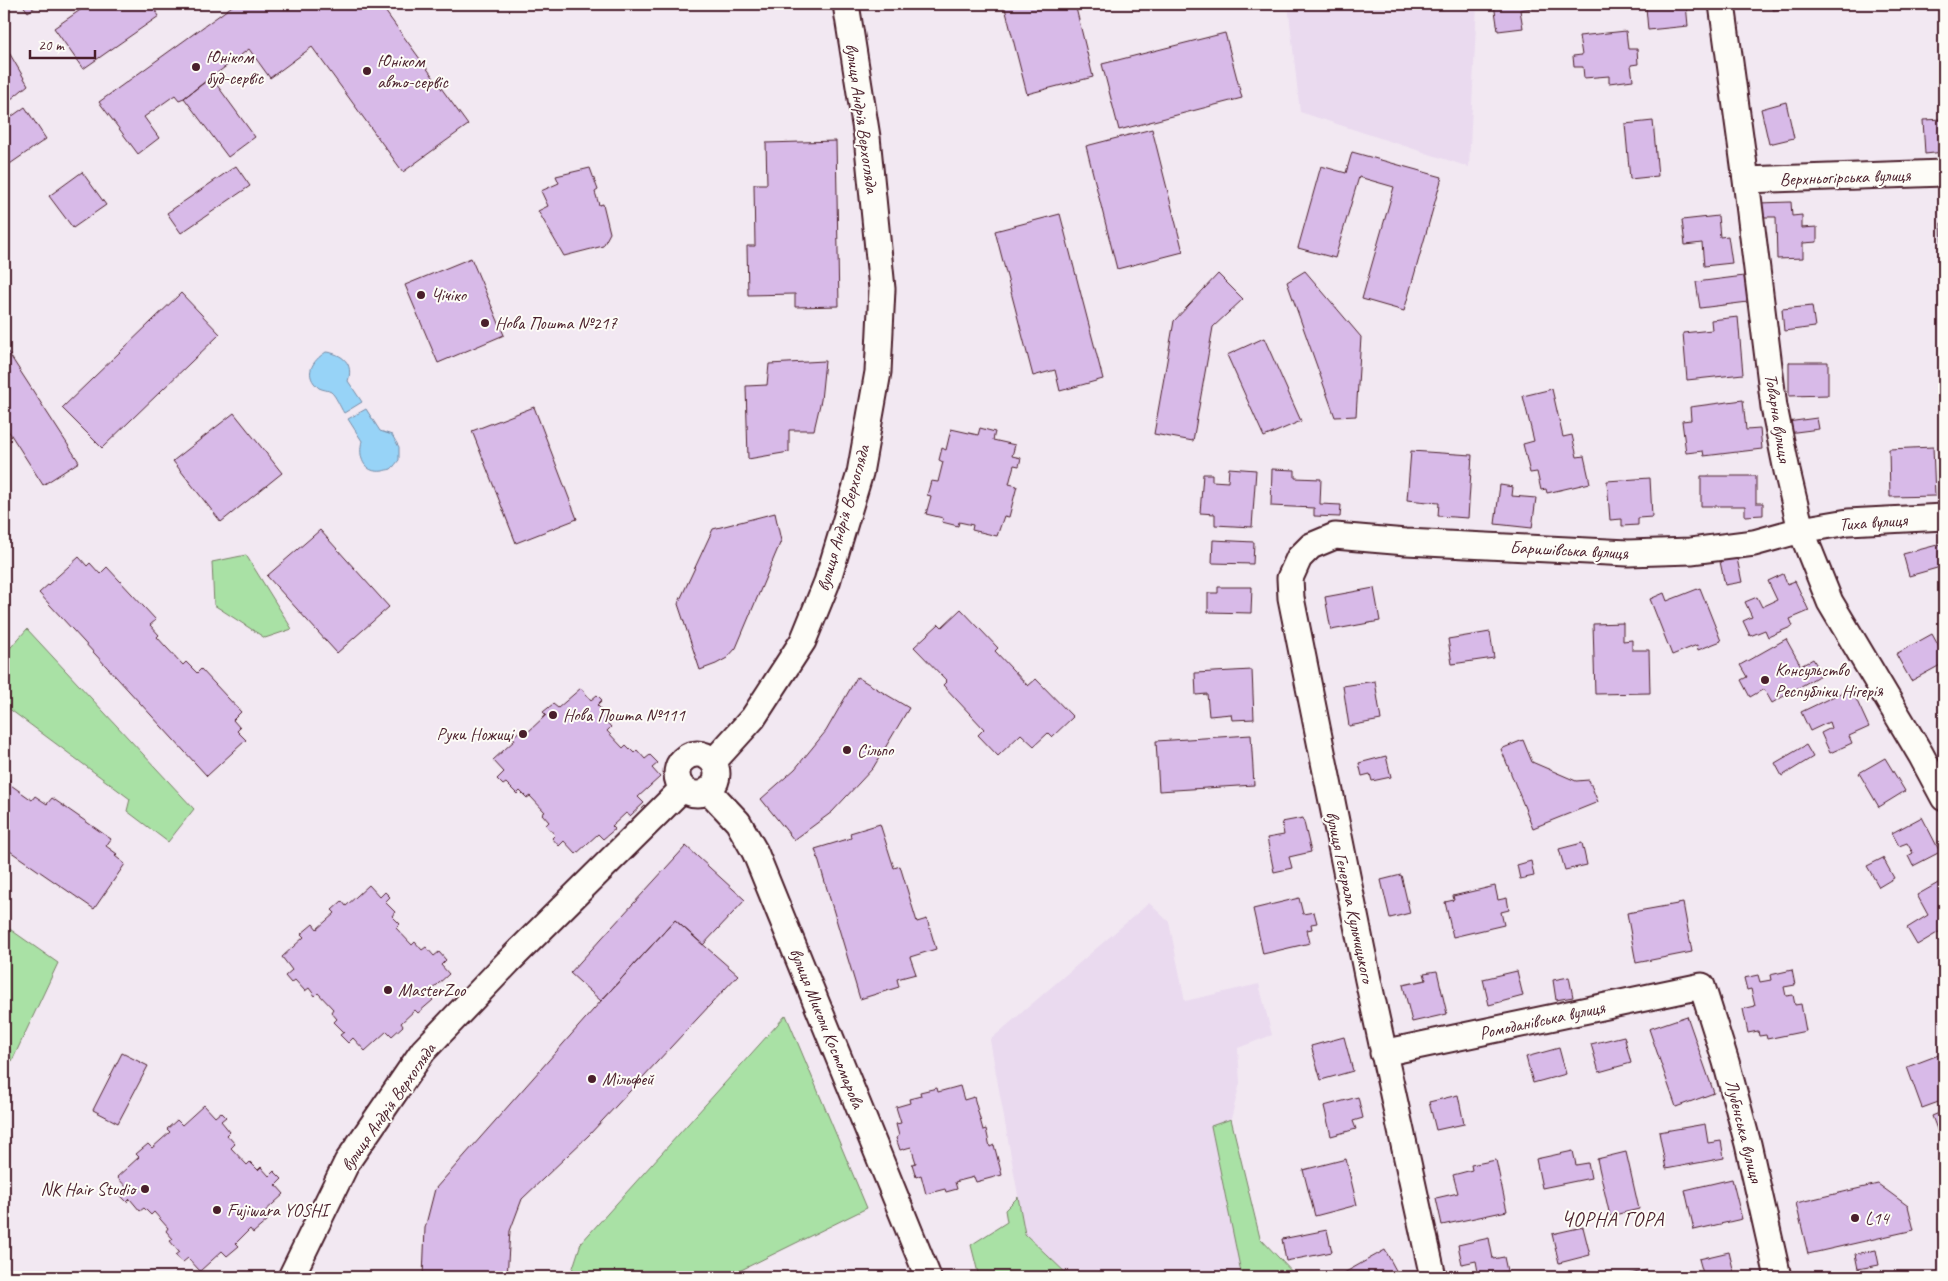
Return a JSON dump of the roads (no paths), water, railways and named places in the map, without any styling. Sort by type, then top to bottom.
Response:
[{"type":"street","name":"вулиця Андрія Верхогляда","points":[[714,762],[754,718],[803,641],[827,582],[860,473],[878,372],[882,289],[867,137],[846,4]]},
{"type":"street","name":"Товарна вулиця","points":[[1722,4],[1774,407],[1787,471],[1802,530],[1830,602],[1921,755],[1944,798]]},
{"type":"street","name":"Верхньогірська вулиця","points":[[1746,180],[1944,173]]},
{"type":"street","name":"Тиха вулиця","points":[[1802,530],[1848,522],[1944,517]]},
{"type":"street","name":"Баришівська вулиця","points":[[1335,536],[1406,542],[1628,553],[1691,551],[1754,543],[1802,530]]},
{"type":"street","name":"вулиця Генерала Кульчицького","points":[[1335,536],[1311,546],[1299,558],[1290,578],[1291,598],[1383,1053],[1433,1277]]},
{"type":"street","points":[[697,753],[704,754],[714,762],[717,774],[713,786],[696,794],[683,788],[677,776],[678,769],[684,758],[697,753]]},
{"type":"street","name":"вулиця Андрія Верхогляда","points":[[291,1277],[347,1162],[423,1052],[508,962],[683,788]]},
{"type":"street","name":"вулиця Миколи Костомарова","points":[[708,790],[738,822],[755,852],[928,1277]]},
{"type":"street","name":"Ромоданівська вулиця","points":[[1383,1053],[1702,986]]},
{"type":"street","name":"Лубенська вулиця","points":[[1702,986],[1726,1062],[1748,1144],[1778,1277]]},
{"type":"water","points":[[326,352],[337,355],[346,361],[349,370],[348,381],[362,402],[344,413],[333,394],[330,391],[319,388],[311,378],[310,373],[313,364]]},
{"type":"water","points":[[366,409],[380,431],[392,435],[399,447],[399,460],[391,469],[383,471],[371,470],[363,463],[362,441],[348,419]]},
{"type":"place","name":"Юніком буд-сервіс","points":[[196,67]]},
{"type":"place","name":"Юніком авто-сервіс","points":[[367,71]]},
{"type":"place","name":"Чічіко","points":[[421,295]]},
{"type":"place","name":"Нова Пошта №217","points":[[485,323]]},
{"type":"place","name":"Консульство Республіки Нігерія","points":[[1765,680]]},
{"type":"place","name":"Нова Пошта №111","points":[[553,715]]},
{"type":"place","name":"Руки Ножиці","points":[[523,734]]},
{"type":"place","name":"Сільпо","points":[[847,750]]},
{"type":"place","name":"MasterZoo","points":[[388,990]]},
{"type":"place","name":"Мільфей","points":[[592,1079]]},
{"type":"place","name":"NK Hair Studio","points":[[145,1189]]},
{"type":"place","name":"Fujiwara YOSHI","points":[[217,1210]]},
{"type":"place","name":"L14","points":[[1855,1218]]},
{"type":"district","name":"ЧОРНА ГОРА","points":[[1613,1219]]}]
